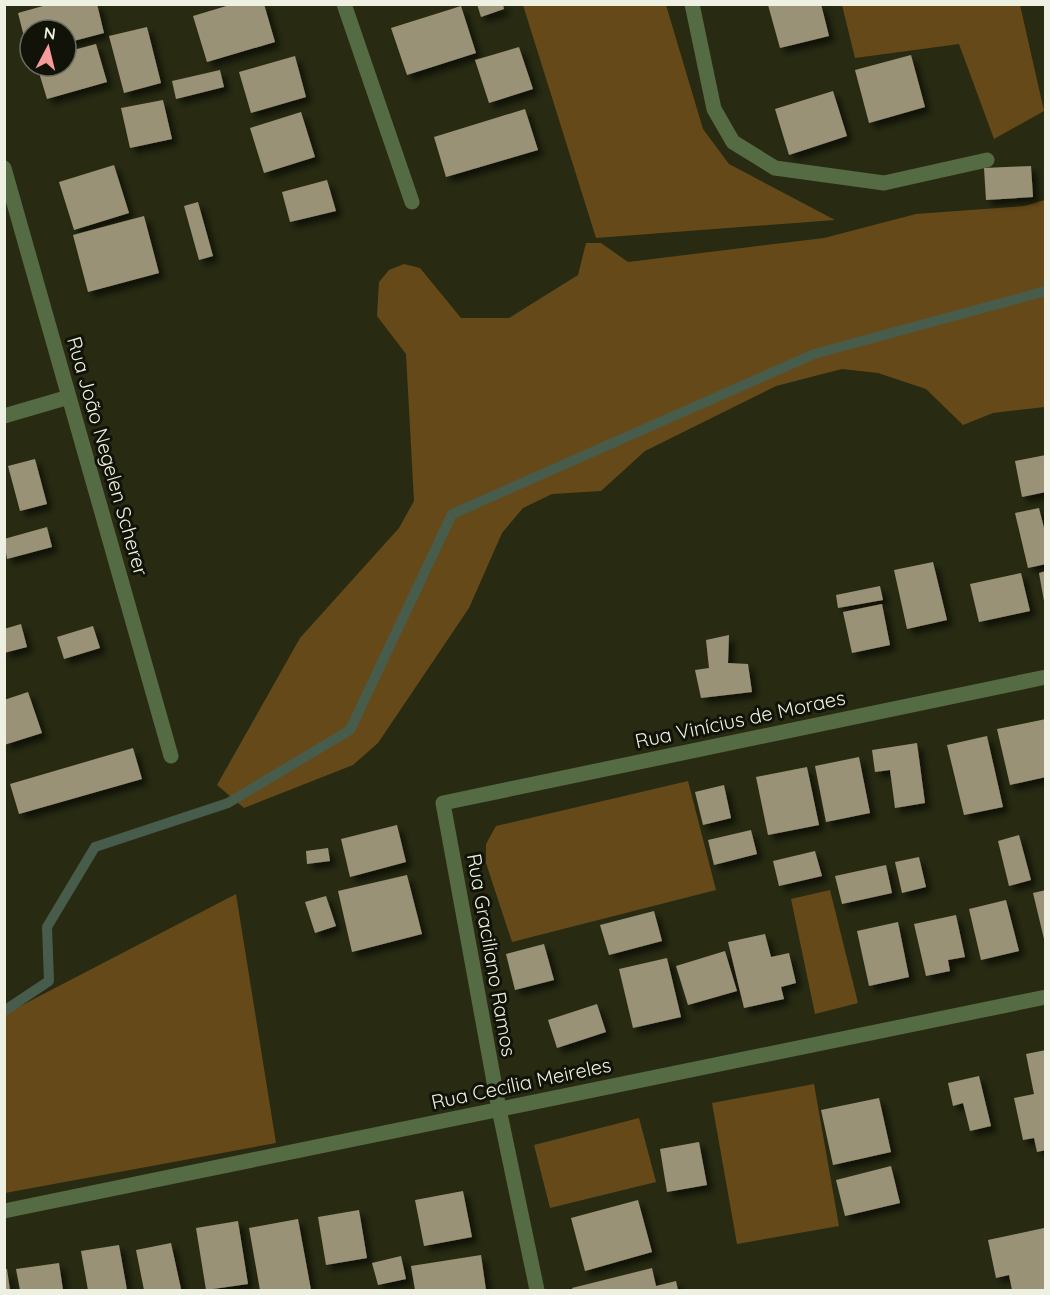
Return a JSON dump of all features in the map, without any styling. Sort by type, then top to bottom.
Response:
[{"type":"street","points":[[344,4],[412,202]]},
{"type":"street","points":[[692,4],[714,109],[734,142],[775,168],[884,183],[987,160]]},
{"type":"street","name":"Rua João Negelen Scherer","points":[[4,168],[171,756]]},
{"type":"street","points":[[4,416],[69,397]]},
{"type":"street","name":"Rua Vinícius de Moraes","points":[[443,803],[1046,677]]},
{"type":"street","name":"Rua Graciliano Ramos","points":[[443,803],[499,1109],[537,1290]]},
{"type":"street","name":"Rua Cecília Meireles","points":[[4,1211],[1046,997]]},
{"type":"shaded area","points":[[523,5],[666,5],[703,129],[729,164],[835,220],[596,238]]},
{"type":"shaded area","points":[[842,5],[1020,5],[1044,111],[994,139],[959,44],[855,58]]},
{"type":"shaded area","points":[[1045,200],[1045,407],[993,413],[963,425],[926,389],[878,373],[842,369],[776,386],[645,451],[601,491],[552,494],[523,508],[502,533],[469,608],[378,743],[353,765],[244,808],[217,785],[300,638],[399,528],[414,501],[406,354],[377,316],[379,282],[389,270],[404,264],[420,268],[461,318],[509,318],[578,275],[586,243],[601,243],[628,262],[824,238],[916,214],[1024,206]]},
{"type":"shaded area","points":[[688,781],[716,890],[512,942],[486,863],[486,844],[496,826]]},
{"type":"shaded area","points":[[830,890],[858,1003],[815,1014],[791,899]]},
{"type":"shaded area","points":[[236,894],[276,1143],[5,1193],[5,1014]]},
{"type":"shaded area","points":[[814,1084],[839,1226],[737,1244],[712,1103]]},
{"type":"shaded area","points":[[639,1118],[656,1182],[550,1208],[534,1145]]},
{"type":"building","points":[[50,4],[97,4],[104,33],[78,40],[78,18],[19,18],[18,13]]},
{"type":"building","points":[[233,4],[264,4],[275,42],[207,62],[193,16]]},
{"type":"building","points":[[477,4],[503,4],[504,9],[481,17]]},
{"type":"building","points":[[821,4],[829,36],[780,48],[768,5]]},
{"type":"building","points":[[461,6],[476,53],[407,75],[391,28]]},
{"type":"building","points":[[147,27],[161,83],[124,93],[109,36]]},
{"type":"building","points":[[96,44],[107,82],[47,99],[41,78],[78,78],[78,49]]},
{"type":"building","points":[[519,47],[533,89],[489,103],[475,60]]},
{"type":"building","points":[[911,55],[925,107],[869,123],[855,70]]},
{"type":"building","points":[[295,56],[306,97],[251,113],[239,72]]},
{"type":"building","points":[[220,70],[224,87],[176,99],[172,81]]},
{"type":"building","points":[[833,91],[847,136],[789,155],[775,109]]},
{"type":"building","points":[[163,100],[172,139],[130,148],[121,108]]},
{"type":"building","points":[[525,109],[538,150],[446,177],[434,137]]},
{"type":"building","points":[[301,112],[315,157],[264,173],[250,128]]},
{"type":"building","points":[[114,165],[129,213],[74,230],[59,182]]},
{"type":"building","points":[[1031,166],[1033,197],[986,200],[984,168]]},
{"type":"building","points":[[327,180],[336,211],[290,222],[282,192]]},
{"type":"building","points":[[198,202],[213,256],[199,260],[184,206]]},
{"type":"building","points":[[144,216],[159,273],[88,292],[73,235]]},
{"type":"building","points":[[1046,455],[1046,492],[1022,497],[1015,461]]},
{"type":"building","points":[[35,459],[47,504],[20,511],[8,466]]},
{"type":"building","points":[[1039,508],[1046,536],[1046,564],[1028,568],[1015,513]]},
{"type":"building","points":[[47,527],[52,547],[7,559],[4,539]]},
{"type":"building","points":[[933,562],[947,620],[907,629],[894,570]]},
{"type":"building","points":[[1046,571],[1046,601],[1044,601],[1039,573]]},
{"type":"building","points":[[1021,573],[1030,611],[979,622],[970,584]]},
{"type":"building","points":[[880,586],[883,600],[838,608],[836,595]]},
{"type":"building","points":[[882,604],[890,645],[852,653],[843,612]]},
{"type":"building","points":[[21,624],[27,647],[4,653],[4,629]]},
{"type":"building","points":[[93,626],[100,648],[64,659],[57,637]]},
{"type":"building","points":[[729,635],[728,663],[748,664],[752,692],[701,698],[695,670],[709,668],[706,640]]},
{"type":"building","points":[[28,692],[42,733],[4,745],[4,700]]},
{"type":"building","points":[[1046,719],[1046,777],[1010,785],[997,729]]},
{"type":"building","points":[[987,736],[1003,807],[964,815],[947,745]]},
{"type":"building","points":[[917,743],[925,803],[895,808],[890,770],[875,772],[872,750]]},
{"type":"building","points":[[133,748],[142,779],[19,814],[10,784]]},
{"type":"building","points":[[859,757],[870,813],[826,822],[815,766]]},
{"type":"building","points":[[807,767],[819,825],[768,835],[756,777]]},
{"type":"building","points":[[724,785],[731,818],[703,825],[695,792]]},
{"type":"building","points":[[397,825],[406,862],[350,877],[341,839]]},
{"type":"building","points":[[751,830],[757,854],[714,865],[708,840]]},
{"type":"building","points":[[1019,835],[1031,880],[1009,886],[998,841]]},
{"type":"building","points":[[328,848],[330,861],[307,864],[306,851]]},
{"type":"building","points":[[815,851],[822,876],[779,886],[773,861]]},
{"type":"building","points":[[919,857],[926,887],[902,893],[895,862]]},
{"type":"building","points":[[886,865],[892,893],[842,904],[835,876]]},
{"type":"building","points":[[407,875],[422,934],[352,952],[338,891]]},
{"type":"building","points":[[1046,890],[1046,942],[1045,943],[1033,893]]},
{"type":"building","points":[[326,896],[336,926],[315,933],[305,902]]},
{"type":"building","points":[[1006,900],[1019,951],[981,960],[969,909]]},
{"type":"building","points":[[654,911],[662,941],[609,955],[600,925]]},
{"type":"building","points":[[956,915],[965,957],[948,960],[950,971],[926,976],[914,924]]},
{"type":"building","points":[[898,922],[909,977],[869,986],[857,931]]},
{"type":"building","points":[[765,934],[771,957],[789,953],[796,983],[781,987],[784,999],[744,1008],[728,942]]},
{"type":"building","points":[[544,944],[554,980],[515,990],[506,954]]},
{"type":"building","points":[[725,951],[737,991],[688,1005],[676,966]]},
{"type":"building","points":[[667,958],[681,1017],[633,1028],[619,969]]},
{"type":"building","points":[[597,1004],[606,1032],[557,1048],[548,1020]]},
{"type":"building","points":[[1046,1050],[1046,1150],[1037,1152],[1034,1138],[1023,1140],[1014,1098],[1034,1094],[1026,1054]]},
{"type":"building","points":[[979,1076],[991,1126],[970,1131],[963,1103],[953,1106],[948,1083]]},
{"type":"building","points":[[879,1098],[891,1152],[833,1165],[821,1110]]},
{"type":"building","points":[[699,1142],[707,1185],[667,1192],[660,1149]]},
{"type":"building","points":[[891,1166],[900,1203],[845,1216],[836,1180]]},
{"type":"building","points":[[463,1191],[472,1237],[424,1246],[415,1200]]},
{"type":"building","points":[[638,1200],[652,1252],[585,1271],[571,1218]]},
{"type":"building","points":[[359,1210],[367,1258],[326,1265],[318,1217]]},
{"type":"building","points":[[298,1219],[311,1290],[260,1290],[249,1228]]},
{"type":"building","points":[[238,1221],[248,1284],[206,1290],[196,1228]]},
{"type":"building","points":[[1044,1228],[1046,1290],[1012,1290],[1009,1275],[996,1278],[988,1240]]},
{"type":"building","points":[[171,1243],[181,1289],[144,1290],[136,1250]]},
{"type":"building","points":[[119,1245],[127,1290],[88,1290],[81,1251]]},
{"type":"building","points":[[481,1255],[486,1290],[415,1290],[411,1266]]},
{"type":"building","points":[[401,1256],[406,1279],[378,1285],[372,1263]]},
{"type":"building","points":[[59,1263],[63,1290],[20,1290],[16,1269]]},
{"type":"building","points":[[652,1268],[656,1286],[676,1281],[678,1290],[573,1290],[572,1288]]},
{"type":"building","points":[[4,1269],[7,1269],[10,1290],[4,1290]]},
{"type":"waterway","points":[[4,1011],[49,981],[47,927],[95,847],[228,803],[350,730],[452,514],[814,354],[1046,291]]}]
